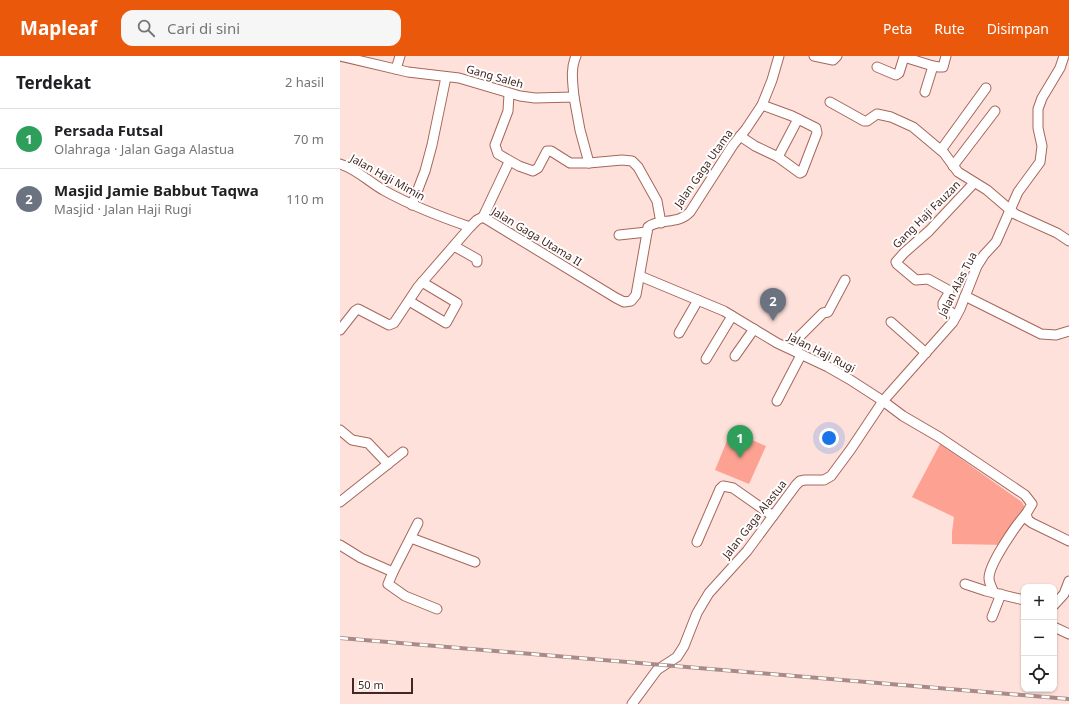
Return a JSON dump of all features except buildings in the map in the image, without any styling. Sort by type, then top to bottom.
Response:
[{"type":"street","name":"Gang Saleh","points":[[340,56],[396,69],[459,78],[509,94],[535,98],[574,98]]},
{"type":"street","points":[[396,69],[400,56]]},
{"type":"street","points":[[576,56],[573,62],[574,98],[580,130],[589,164]]},
{"type":"street","name":"Jalan Gaga Utama","points":[[647,232],[647,229],[651,225],[682,218],[690,212],[762,105],[772,80],[779,56]]},
{"type":"street","points":[[814,56],[833,60],[837,56]]},
{"type":"street","points":[[877,67],[896,75],[899,73],[904,57],[939,67],[942,66],[946,56]]},
{"type":"street","name":"Jalan Alas Tua","points":[[883,401],[949,327],[966,296],[977,266],[984,255],[996,242],[1018,192],[1037,166],[1041,158],[1042,146],[1038,128],[1038,109],[1042,98],[1060,68],[1064,56]]},
{"type":"street","points":[[925,92],[933,66]]},
{"type":"street","points":[[412,205],[425,171],[432,145],[446,76]]},
{"type":"street","points":[[941,150],[986,88]]},
{"type":"street","points":[[509,94],[508,111],[496,141],[495,149],[498,154],[509,162],[533,171],[538,168],[545,152],[549,151],[570,163],[589,164],[622,160],[632,161],[649,184],[657,201],[661,223]]},
{"type":"street","points":[[830,102],[864,121],[867,121],[878,114],[890,117],[913,127],[941,150],[958,172],[987,190],[1015,214],[1057,233],[1069,241]]},
{"type":"street","points":[[740,136],[755,146],[778,157],[800,173],[802,172],[818,131],[813,126],[798,119],[762,105]]},
{"type":"street","points":[[953,166],[996,111]]},
{"type":"street","points":[[778,157],[798,119]]},
{"type":"street","points":[[483,217],[509,162]]},
{"type":"street","name":"Jalan Haji Mimin","points":[[340,164],[383,190],[412,205],[470,228]]},
{"type":"street","name":"Gang Haji Fauzan","points":[[956,316],[943,306],[943,303],[949,293],[948,290],[928,279],[916,280],[896,262],[929,231],[974,182]]},
{"type":"street","name":"Jalan Gaga Utama II","points":[[340,330],[358,309],[389,325],[392,324],[422,282],[479,218],[483,217],[603,291],[624,302],[629,302],[635,297],[640,276]]},
{"type":"street","points":[[619,235],[647,232],[640,276]]},
{"type":"street","points":[[454,246],[476,259],[477,262]]},
{"type":"street","name":"Jalan Haji Rugi","points":[[640,276],[724,311],[777,343],[835,371],[883,401],[903,416],[939,437],[1025,496],[1032,504],[1026,514]]},
{"type":"street","points":[[777,401],[799,353],[800,336],[823,313],[828,312],[845,280]]},
{"type":"street","points":[[409,301],[446,323],[457,303],[422,282]]},
{"type":"street","points":[[966,296],[1041,334],[1056,335],[1069,331]]},
{"type":"street","points":[[679,333],[698,300]]},
{"type":"street","points":[[706,359],[732,316]]},
{"type":"street","points":[[891,322],[926,353]]},
{"type":"street","points":[[735,356],[754,329]]},
{"type":"street","name":"Jalan Gaga Alastua","points":[[632,704],[656,670],[677,656],[684,646],[697,614],[709,592],[747,551],[790,493],[800,482],[805,480],[824,480],[831,476],[883,401]]},
{"type":"street","points":[[340,430],[356,442],[368,443],[388,464]]},
{"type":"street","points":[[340,502],[403,452]]},
{"type":"street","points":[[697,542],[720,489],[723,486],[733,488],[773,516]]},
{"type":"street","points":[[992,617],[997,593],[990,582],[989,574],[1016,525],[1026,514],[1028,520],[1032,523],[1069,541]]},
{"type":"street","points":[[418,523],[388,582],[389,585],[405,596],[437,609]]},
{"type":"street","points":[[411,538],[475,562]]},
{"type":"street","points":[[340,545],[361,558],[393,572]]},
{"type":"street","points":[[1057,602],[1064,594],[1069,582]]},
{"type":"street","points":[[965,584],[986,591],[1021,599]]},
{"type":"street","points":[[1057,628],[1069,634]]},
{"type":"shaded area","points":[[731,431],[766,446],[749,484],[715,470]]},
{"type":"shaded area","points":[[940,444],[1022,502],[1026,510],[1009,545],[952,544],[954,517],[912,497]]},
{"type":"railway","points":[[340,638],[1069,699]]},
{"type":"place","name":"Masjid Jamie Babbut Taqwa","points":[[773,321]]},
{"type":"place","name":"Persada Futsal","points":[[740,458]]}]
